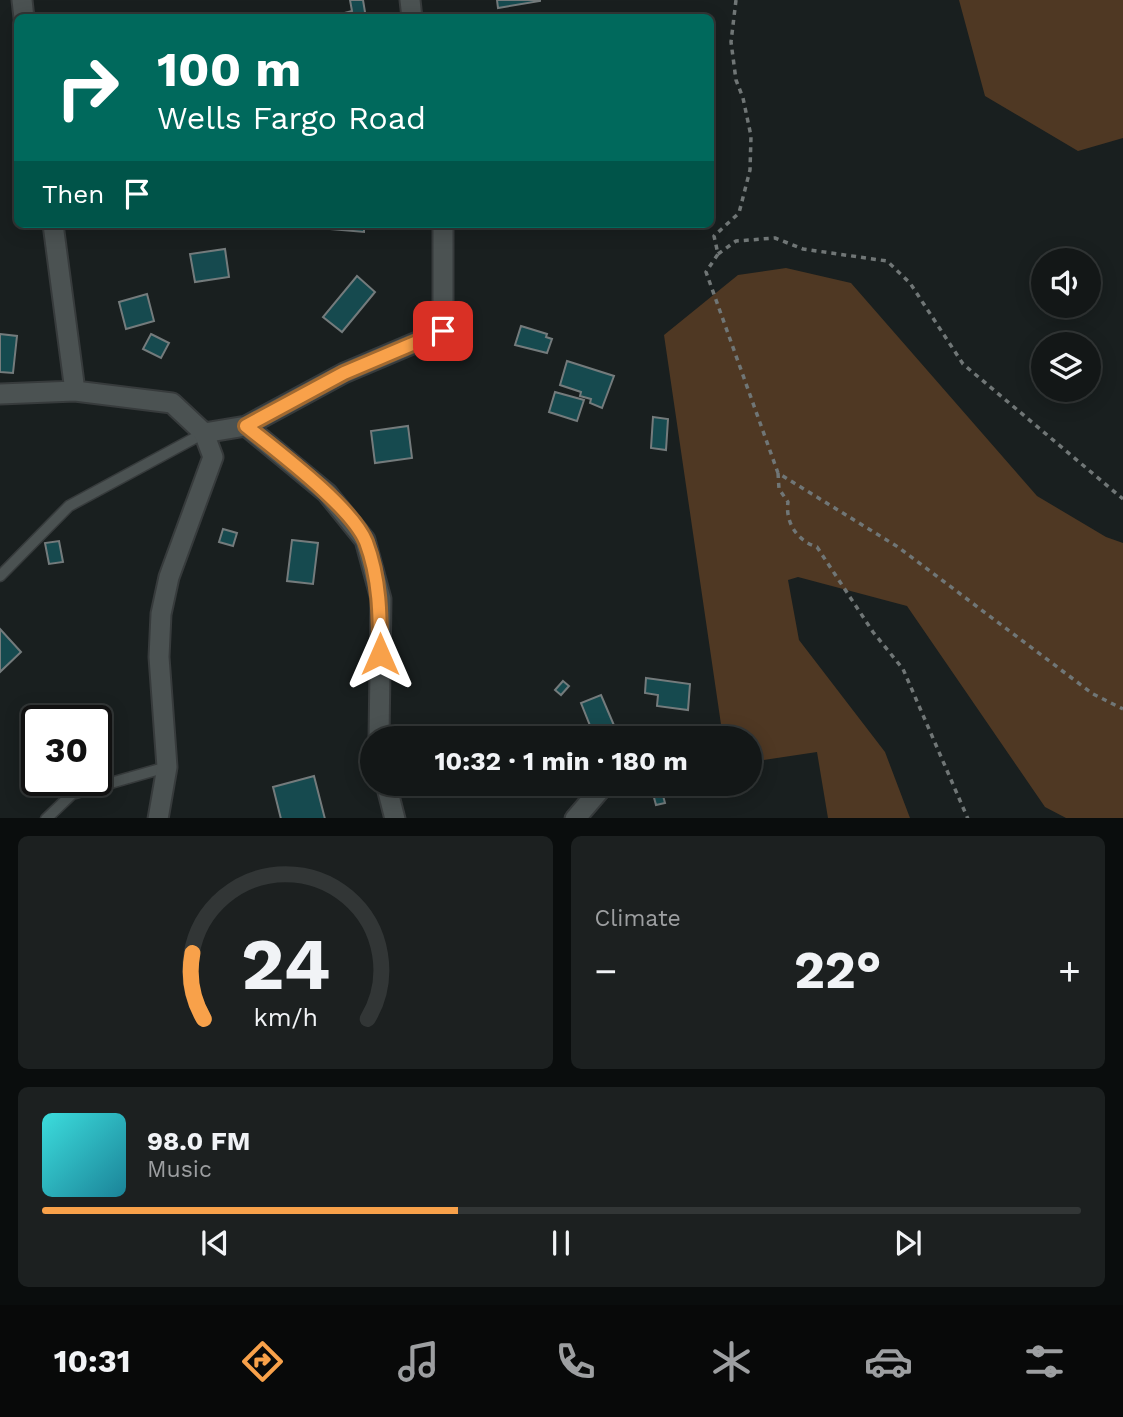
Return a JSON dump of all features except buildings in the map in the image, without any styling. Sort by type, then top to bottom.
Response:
[{"type":"street","points":[[54,228],[75,391]]},
{"type":"street","points":[[204,433],[246,426],[344,373],[443,331],[443,228]]},
{"type":"street","points":[[0,394],[75,391],[172,403],[204,433],[213,457],[169,577],[161,614],[159,657],[167,767],[158,818]]},
{"type":"street","points":[[246,426],[327,493],[365,540],[381,599],[379,726]]},
{"type":"street","points":[[389,796],[395,818]]},
{"type":"street","points":[[575,818],[594,796]]},
{"type":"lane","points":[[0,576],[69,506],[204,433]]},
{"type":"lane","points":[[46,818],[72,794],[167,767]]},
{"type":"path","points":[[718,254],[714,236],[739,213],[750,170],[751,136],[744,98],[736,80],[731,43],[736,0]]},
{"type":"path","points":[[968,818],[903,668],[873,632],[817,547],[806,544],[795,533],[786,514],[788,502],[779,489],[778,473],[706,272],[718,254],[736,241],[775,238],[803,249],[887,261],[909,283],[962,364],[1123,499]]},
{"type":"path","points":[[778,473],[898,547],[1093,694],[1123,709]]},
{"type":"shaded area","points":[[959,0],[1123,0],[1123,138],[1078,151],[985,96]]},
{"type":"shaded area","points":[[786,268],[851,283],[1037,496],[1106,537],[1123,543],[1123,818],[1066,818],[1045,807],[907,606],[798,577],[788,580],[799,640],[885,752],[910,818],[828,818],[817,752],[762,760],[762,726],[721,726],[664,335],[738,275]]},
{"type":"route","points":[[380,654],[381,599],[365,540],[327,493],[246,426],[344,373],[443,331]]}]
